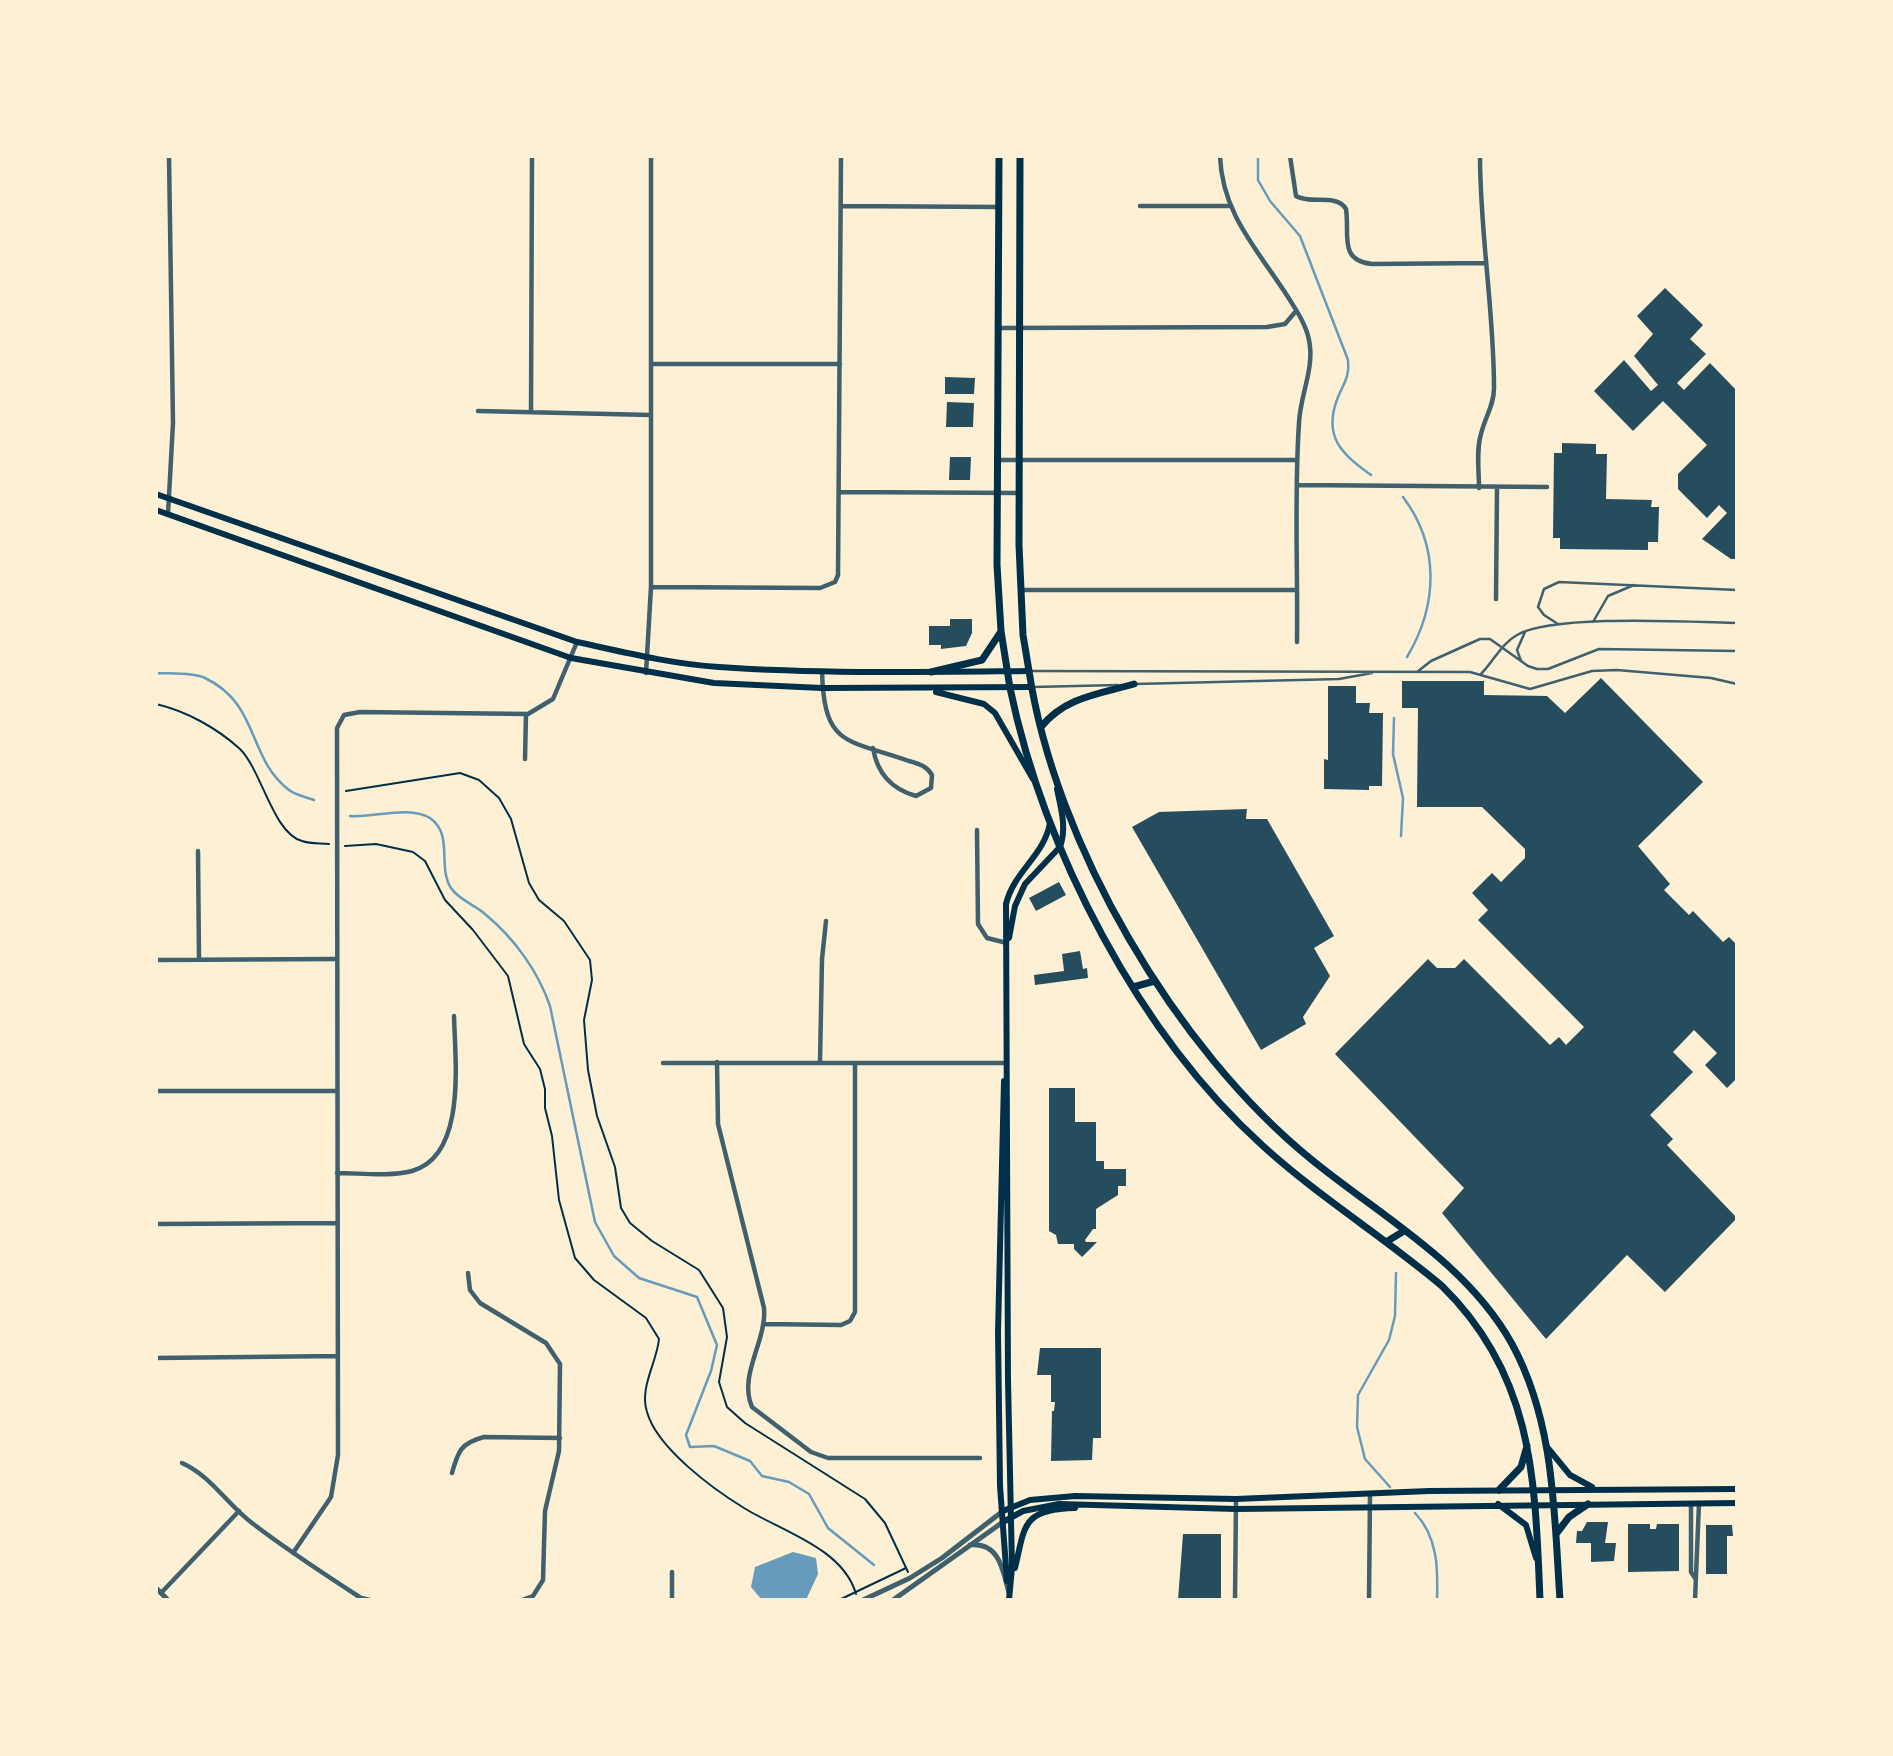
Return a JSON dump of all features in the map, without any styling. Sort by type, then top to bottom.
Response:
[{"type":"main road","points":[[999,156],[998,493],[1001,631],[1010,688],[1037,787],[1050,823],[1133,987],[1188,1066],[1260,1143],[1441,1286],[1481,1331],[1511,1387],[1528,1443],[1540,1600]]},
{"type":"main road","points":[[1008,943],[1015,906],[1025,884],[1060,847],[1064,829],[1053,769],[1032,688],[1020,590],[1020,156]]},
{"type":"main road","points":[[156,494],[577,642],[649,657],[717,667],[930,672],[1029,671]]},
{"type":"main road","points":[[156,509],[570,658],[711,683],[925,690],[1032,688]]},
{"type":"main road","points":[[930,672],[982,660],[996,643],[1001,631]]},
{"type":"main road","points":[[1041,727],[1054,712],[1070,701],[1134,684]]},
{"type":"main road","points":[[925,690],[984,704],[995,713],[1037,787]]},
{"type":"main road","points":[[1053,769],[1094,869],[1155,981],[1200,1045],[1253,1108],[1311,1160],[1463,1279],[1492,1311],[1528,1378],[1548,1447],[1560,1600]]},
{"type":"main road","points":[[1009,1597],[1012,1567],[1006,904],[1009,890],[1021,870],[1041,849],[1050,823]]},
{"type":"main road","points":[[1133,987],[1149,971]]},
{"type":"main road","points":[[1133,987],[1155,981]]},
{"type":"main road","points":[[1006,1063],[998,1240],[1003,1522],[1009,1597]]},
{"type":"main road","points":[[1386,1241],[1394,1224]]},
{"type":"main road","points":[[1386,1241],[1404,1231]]},
{"type":"main road","points":[[1499,1490],[1521,1467],[1528,1443]]},
{"type":"main road","points":[[1548,1447],[1570,1475],[1595,1489]]},
{"type":"main road","points":[[1003,1511],[1038,1498],[1075,1496],[1236,1499],[1532,1489],[1737,1489]]},
{"type":"main road","points":[[1003,1522],[1023,1511],[1059,1504],[1236,1509],[1533,1503],[1737,1503]]},
{"type":"main road","points":[[1498,1504],[1526,1525],[1539,1566]]},
{"type":"main road","points":[[1556,1534],[1569,1517],[1588,1504]]},
{"type":"main road","points":[[1009,1597],[1021,1531],[1027,1524],[1058,1509],[1125,1506]]},
{"type":"street","points":[[168,514],[173,357],[169,156]]},
{"type":"street","points":[[531,412],[532,156]]},
{"type":"street","points":[[646,673],[651,587],[651,156]]},
{"type":"street","points":[[651,587],[828,587],[838,575],[841,492],[841,156]]},
{"type":"street","points":[[1220,156],[1229,206],[1241,231],[1296,311],[1309,337],[1310,369],[1300,400],[1297,460],[1297,642]]},
{"type":"street","points":[[1290,156],[1296,196],[1305,201],[1337,201],[1346,209],[1350,255],[1355,261],[1372,264],[1486,263]]},
{"type":"street","points":[[1479,488],[1478,447],[1494,398],[1494,323],[1480,210],[1480,156]]},
{"type":"street","points":[[841,206],[999,207]]},
{"type":"street","points":[[1140,206],[1229,206]]},
{"type":"street","points":[[998,328],[1267,327],[1285,324],[1296,311]]},
{"type":"street","points":[[651,364],[840,364]]},
{"type":"street","points":[[478,411],[651,415]]},
{"type":"street","points":[[998,460],[1297,460]]},
{"type":"street","points":[[1297,485],[1547,487]]},
{"type":"street","points":[[1496,599],[1497,488]]},
{"type":"street","points":[[841,492],[1020,493]]},
{"type":"street","points":[[1020,590],[1297,590]]},
{"type":"street","points":[[293,1553],[331,1497],[337,1475],[337,728],[344,715],[526,714],[553,699],[577,642]]},
{"type":"street","points":[[822,670],[825,714],[832,727],[850,741],[873,748],[929,770],[933,781],[931,788],[916,796],[883,777],[876,766],[873,748]]},
{"type":"street","points":[[525,759],[526,714]]},
{"type":"street","points":[[977,830],[978,924],[987,938],[1008,943]]},
{"type":"street","points":[[198,852],[199,960]]},
{"type":"street","points":[[820,1062],[821,959],[826,921]]},
{"type":"street","points":[[156,960],[335,959]]},
{"type":"street","points":[[337,1173],[409,1172],[421,1168],[442,1148],[449,1134],[455,1091],[454,1016]]},
{"type":"street","points":[[717,1062],[718,1124],[764,1308],[764,1324],[751,1369],[750,1404],[811,1452],[828,1458],[980,1458]]},
{"type":"street","points":[[764,1324],[841,1325],[850,1321],[855,1312],[855,1062]]},
{"type":"street","points":[[663,1063],[1006,1063]]},
{"type":"street","points":[[156,1091],[336,1091]]},
{"type":"street","points":[[156,1224],[337,1223]]},
{"type":"street","points":[[468,1273],[470,1290],[480,1303],[546,1343],[557,1357],[561,1378],[560,1438],[545,1511],[544,1580],[533,1596],[522,1600]]},
{"type":"street","points":[[156,1357],[338,1356]]},
{"type":"street","points":[[452,1473],[458,1450],[472,1440],[484,1437],[560,1438]]},
{"type":"street","points":[[182,1463],[197,1470],[239,1511],[293,1553],[361,1598],[370,1600]]},
{"type":"street","points":[[1369,1600],[1370,1494]]},
{"type":"street","points":[[1235,1600],[1236,1499]]},
{"type":"street","points":[[1691,1503],[1691,1572],[1695,1579]]},
{"type":"street","points":[[1695,1600],[1695,1579],[1699,1571],[1699,1503]]},
{"type":"street","points":[[168,1600],[158,1590],[239,1511]]},
{"type":"street","points":[[863,1600],[910,1578],[1003,1511]]},
{"type":"street","points":[[893,1600],[1003,1522]]},
{"type":"street","points":[[967,1545],[986,1546],[996,1553],[1009,1597]]},
{"type":"street","points":[[672,1572],[672,1600]]},
{"type":"lane","points":[[1560,625],[1544,615],[1538,607],[1540,596],[1552,584],[1637,584],[1737,590]]},
{"type":"lane","points":[[1593,622],[1608,596],[1637,584]]},
{"type":"lane","points":[[1480,674],[1502,648],[1525,632],[1560,625],[1593,622],[1737,623]]},
{"type":"lane","points":[[1521,661],[1517,650],[1525,632]]},
{"type":"lane","points":[[1417,672],[1431,661],[1480,639],[1490,639],[1537,669],[1548,669],[1599,649],[1737,651]]},
{"type":"lane","points":[[1029,671],[1236,669],[1480,674],[1530,689],[1592,671],[1617,670],[1711,678],[1737,684]]},
{"type":"lane","points":[[1032,688],[1339,678],[1376,672]]},
{"type":"path","points":[[156,704],[196,718],[240,750],[276,814],[294,837],[303,842],[357,847],[376,844],[413,852],[425,861],[445,900],[473,930],[508,976],[524,1044],[540,1069],[545,1089],[558,1200],[575,1258],[594,1279],[646,1318],[659,1339],[644,1396],[651,1422],[678,1458],[743,1508],[821,1549],[838,1566],[856,1594]]},
{"type":"path","points":[[338,791],[460,773],[479,780],[499,798],[511,818],[529,883],[539,900],[564,921],[590,960],[592,979],[584,1020],[588,1070],[597,1116],[615,1167],[621,1208],[630,1223],[652,1241],[699,1270],[723,1308],[727,1337],[719,1382],[727,1407],[745,1423],[865,1499],[885,1523],[910,1578]]},
{"type":"path","points":[[839,1600],[906,1568]]},
{"type":"water","points":[[793,1552],[816,1558],[818,1574],[806,1600],[762,1600],[751,1587],[755,1567]]},
{"type":"building","points":[[1665,288],[1703,325],[1690,339],[1706,354],[1677,383],[1684,390],[1710,363],[1737,391],[1737,559],[1731,559],[1702,539],[1727,513],[1719,505],[1707,518],[1678,489],[1678,474],[1707,445],[1663,401],[1633,431],[1594,391],[1624,360],[1651,391],[1658,385],[1634,356],[1653,334],[1637,316]]},
{"type":"building","points":[[945,377],[975,378],[974,394],[945,394]]},
{"type":"building","points":[[947,402],[974,403],[973,427],[946,427]]},
{"type":"building","points":[[1562,443],[1596,444],[1596,454],[1607,454],[1606,499],[1652,500],[1651,507],[1659,507],[1658,542],[1648,542],[1648,550],[1560,549],[1560,538],[1553,538],[1554,453],[1562,453]]},
{"type":"building","points":[[950,457],[971,457],[970,480],[949,480]]},
{"type":"building","points":[[950,619],[972,619],[972,633],[966,646],[941,649],[941,645],[929,645],[929,626],[950,626]]},
{"type":"building","points":[[1601,678],[1703,782],[1638,846],[1670,884],[1664,890],[1689,915],[1693,911],[1723,942],[1729,937],[1737,945],[1737,1078],[1727,1088],[1705,1065],[1717,1053],[1694,1030],[1673,1052],[1693,1072],[1650,1115],[1673,1139],[1667,1145],[1737,1218],[1665,1292],[1627,1255],[1546,1339],[1442,1213],[1464,1188],[1335,1054],[1428,959],[1437,968],[1455,968],[1464,959],[1550,1045],[1559,1037],[1566,1045],[1584,1027],[1478,920],[1488,910],[1472,893],[1492,873],[1501,882],[1525,858],[1525,849],[1482,807],[1417,807],[1418,708],[1402,708],[1402,681],[1484,681],[1484,695],[1547,696],[1565,713]]},
{"type":"building","points":[[1328,686],[1356,686],[1356,703],[1370,703],[1369,713],[1383,713],[1382,786],[1369,786],[1369,790],[1324,789],[1324,759],[1328,760]]},
{"type":"building","points":[[1247,809],[1246,819],[1267,819],[1334,936],[1314,948],[1330,976],[1303,1017],[1306,1024],[1261,1050],[1132,827],[1159,812]]},
{"type":"building","points":[[1059,882],[1066,895],[1036,911],[1029,898]]},
{"type":"building","points":[[1080,951],[1083,969],[1087,968],[1088,978],[1035,985],[1034,975],[1064,971],[1062,954]]},
{"type":"building","points":[[1049,1088],[1075,1088],[1075,1122],[1096,1122],[1096,1161],[1104,1161],[1104,1169],[1126,1169],[1126,1186],[1118,1186],[1118,1195],[1096,1209],[1096,1229],[1093,1229],[1085,1240],[1097,1242],[1082,1257],[1074,1249],[1074,1244],[1058,1244],[1056,1235],[1049,1231]]},
{"type":"building","points":[[1040,1348],[1101,1348],[1101,1438],[1093,1438],[1092,1460],[1051,1461],[1052,1411],[1055,1402],[1051,1402],[1051,1375],[1037,1375]]},
{"type":"building","points":[[1587,1522],[1608,1522],[1605,1543],[1616,1543],[1614,1561],[1591,1562],[1591,1543],[1576,1543],[1577,1531],[1582,1531]]},
{"type":"building","points":[[1628,1524],[1650,1524],[1650,1529],[1656,1529],[1657,1524],[1679,1524],[1679,1571],[1628,1572]]},
{"type":"building","points":[[1706,1525],[1732,1525],[1733,1536],[1727,1536],[1727,1574],[1706,1574]]},
{"type":"building","points":[[1183,1534],[1221,1534],[1221,1600],[1178,1600]]},
{"type":"waterway","points":[[1258,156],[1258,180],[1270,201],[1300,236],[1348,360],[1347,375],[1334,411],[1334,434],[1351,460],[1371,475]]},
{"type":"waterway","points":[[1403,497],[1424,535],[1430,576],[1425,617],[1407,657]]},
{"type":"waterway","points":[[156,673],[200,676],[223,689],[245,716],[266,763],[276,777],[291,792],[314,800]]},
{"type":"waterway","points":[[1394,718],[1393,754],[1403,798],[1401,836]]},
{"type":"waterway","points":[[350,816],[412,812],[430,818],[437,825],[444,842],[445,870],[451,888],[506,934],[539,980],[550,1006],[595,1222],[614,1256],[639,1278],[697,1297],[717,1345],[711,1371],[686,1435],[690,1447],[714,1446],[750,1461],[762,1476],[789,1482],[809,1494],[828,1528],[874,1565]]},
{"type":"waterway","points":[[1390,1487],[1365,1459],[1357,1427],[1358,1395],[1389,1340],[1395,1316],[1396,1273]]},
{"type":"waterway","points":[[1415,1513],[1428,1532],[1435,1554],[1437,1600]]}]
